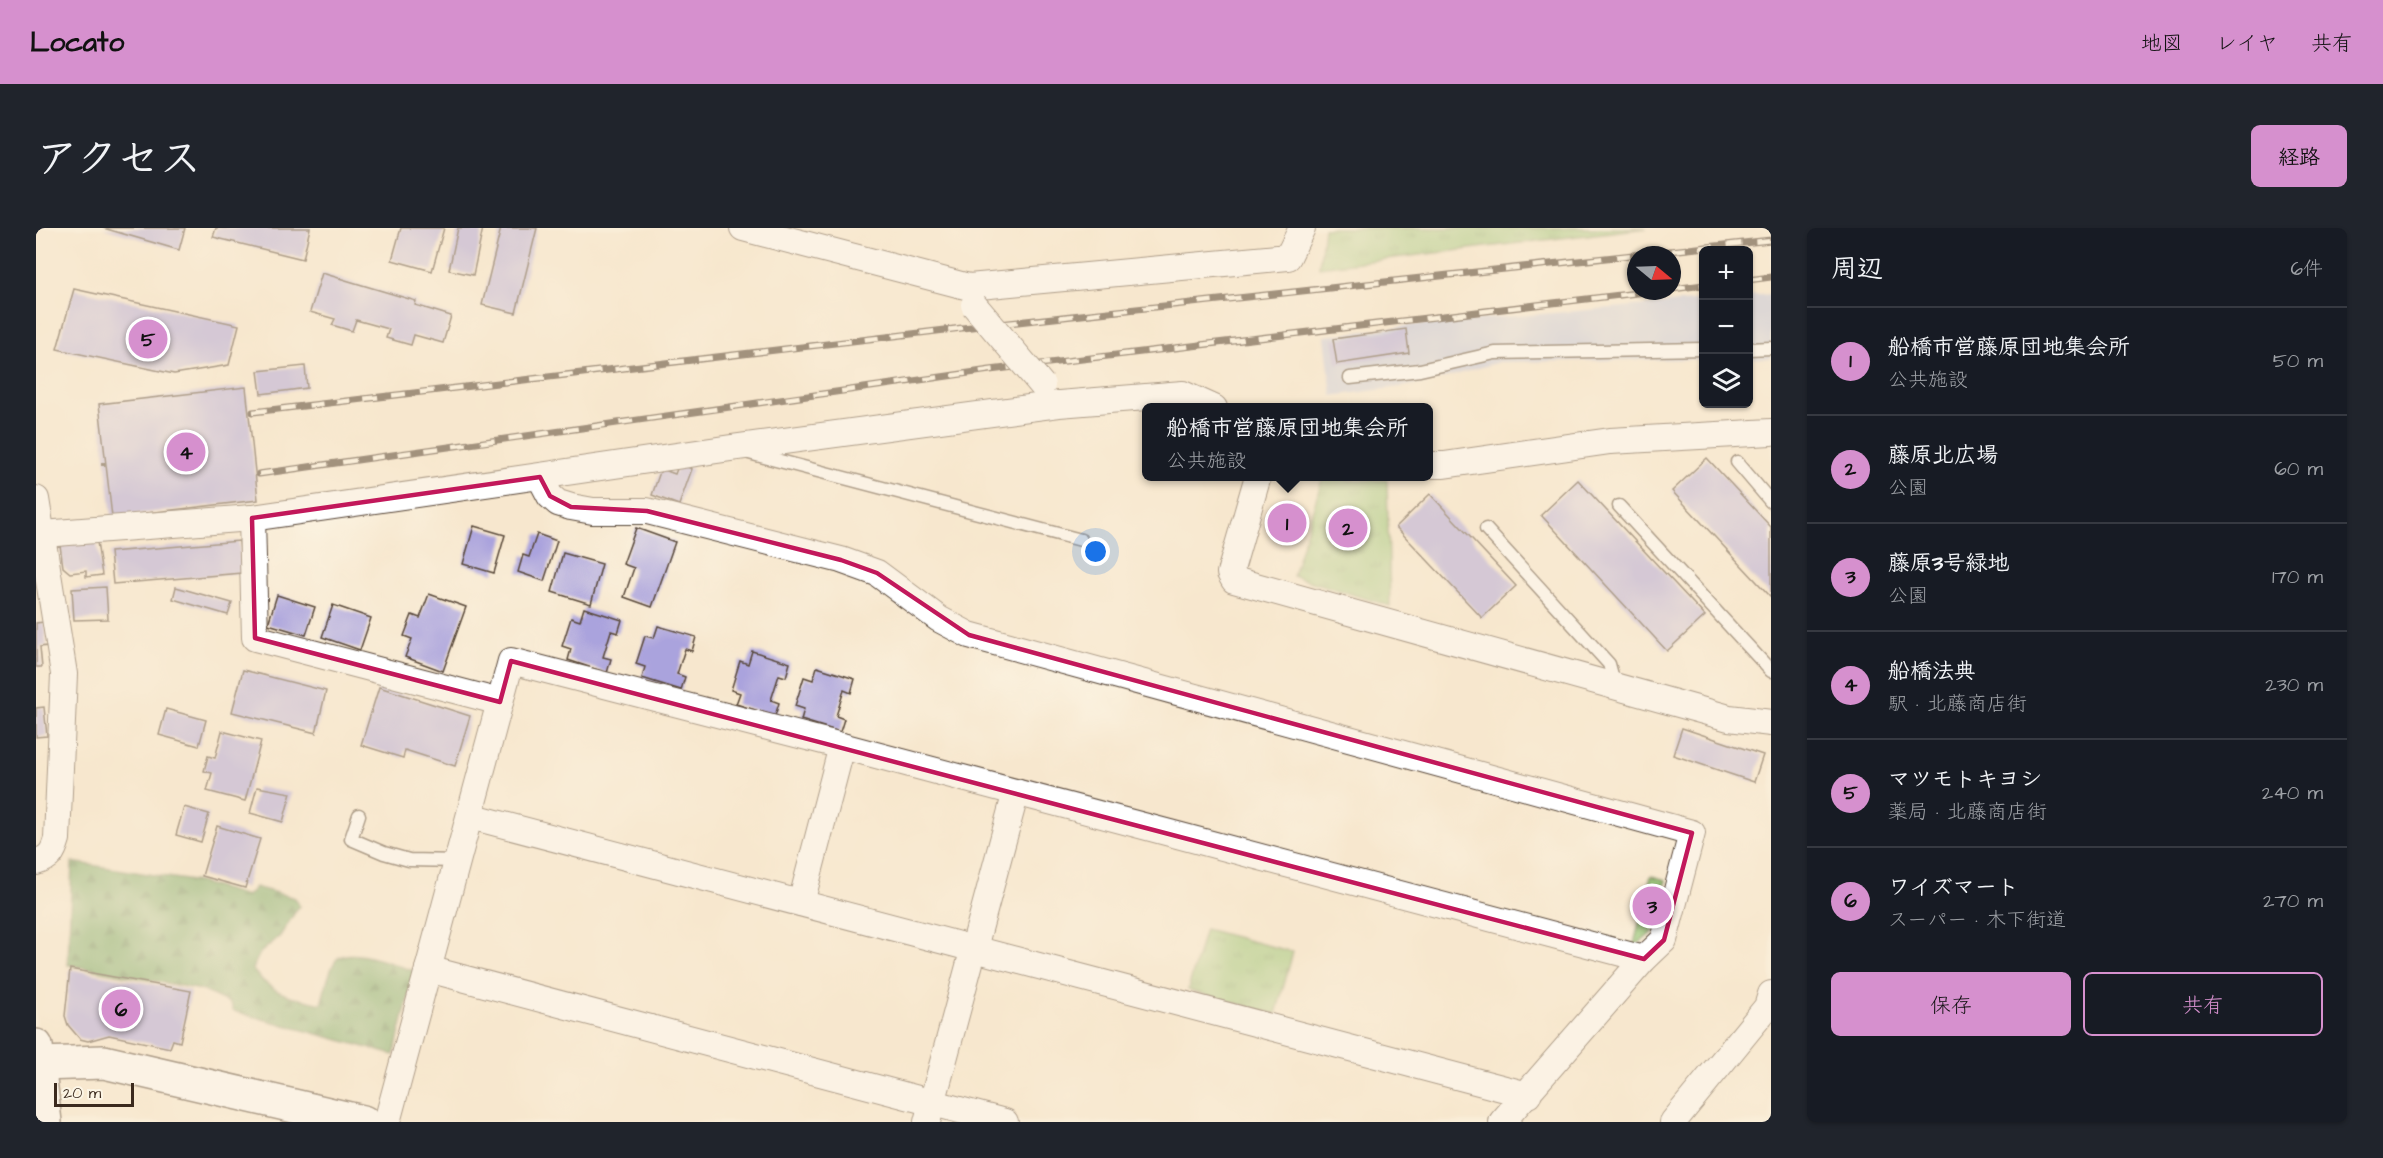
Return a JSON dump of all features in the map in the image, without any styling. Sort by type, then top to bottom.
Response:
[{"type":"street","points":[[743,228],[971,296],[1288,256],[1302,228]]},
{"type":"street","points":[[971,296],[1059,404]]},
{"type":"street","points":[[43,534],[252,518],[731,448],[1059,404],[1183,394],[1203,403]]},
{"type":"street","points":[[1433,465],[1610,441],[1771,432]]},
{"type":"street","points":[[540,477],[550,496],[558,503],[571,507],[593,511],[623,509],[647,511],[841,560],[877,573],[939,619],[969,635],[1692,833],[1664,940],[1644,959],[1528,1095],[1502,1122]]},
{"type":"street","points":[[1257,481],[1230,573],[1234,580],[1729,718],[1771,723]]},
{"type":"street","points":[[36,500],[64,674],[57,839],[49,858],[36,862]]},
{"type":"street","points":[[252,518],[255,638],[501,702]]},
{"type":"street","points":[[387,1122],[511,661],[842,746],[1644,959]]},
{"type":"street","points":[[801,903],[842,746]]},
{"type":"street","points":[[929,1112],[1016,792]]},
{"type":"street","points":[[470,816],[1528,1095]]},
{"type":"street","points":[[428,969],[929,1112],[1005,1122]]},
{"type":"street","points":[[1673,1122],[1770,1004]]},
{"type":"street","points":[[45,1122],[37,1055],[104,1062],[363,1122]]},
{"type":"lane","points":[[1753,349],[1771,348]]},
{"type":"lane","points":[[1350,378],[1420,370],[1495,352],[1699,349]]},
{"type":"lane","points":[[731,448],[1081,540]]},
{"type":"lane","points":[[1737,462],[1771,502]]},
{"type":"lane","points":[[1618,506],[1771,671]]},
{"type":"lane","points":[[1486,529],[1610,664],[1615,686]]},
{"type":"lane","points":[[359,816],[351,838],[384,853],[409,860],[458,861]]},
{"type":"highlighted area","points":[[540,477],[550,496],[571,507],[647,511],[841,560],[877,573],[969,635],[1692,833],[1664,940],[1644,959],[511,661],[500,702],[255,638],[252,518]]},
{"type":"shaded area","points":[[1771,294],[1771,358],[1753,359],[1753,296]]},
{"type":"shaded area","points":[[1699,300],[1699,359],[1499,362],[1424,384],[1332,396],[1325,336],[1413,325]]},
{"type":"green space","points":[[1324,228],[1646,228],[1319,267]]},
{"type":"green space","points":[[1322,481],[1387,481],[1390,606],[1293,576]]},
{"type":"green space","points":[[72,862],[199,882],[247,896],[255,887],[295,898],[299,906],[280,936],[260,953],[252,969],[259,978],[275,989],[321,1004],[334,962],[343,955],[363,956],[415,971],[394,1055],[233,1011],[231,1004],[202,990],[68,965]]},
{"type":"green space","points":[[1651,876],[1666,880],[1653,932],[1633,948]]},
{"type":"green space","points":[[1205,929],[1293,952],[1276,1014],[1188,990]]},
{"type":"building","points":[[103,228],[185,228],[179,250]]},
{"type":"building","points":[[216,228],[310,228],[303,259],[213,237]]},
{"type":"building","points":[[401,228],[444,228],[432,271],[392,260]]},
{"type":"building","points":[[458,228],[483,228],[473,275],[449,270]]},
{"type":"building","points":[[501,228],[537,228],[516,313],[482,305]]},
{"type":"building","points":[[322,273],[416,301],[415,305],[451,316],[443,343],[414,335],[411,345],[386,338],[389,329],[356,320],[352,331],[332,325],[335,319],[310,312]]},
{"type":"building","points":[[74,289],[239,325],[229,365],[174,374],[57,349]]},
{"type":"building","points":[[1406,329],[1409,353],[1337,364],[1333,339]]},
{"type":"building","points":[[305,366],[307,388],[261,394],[258,371]]},
{"type":"building","points":[[246,387],[258,500],[112,517],[99,404]]},
{"type":"building","points":[[1707,458],[1771,527],[1771,597],[1672,491]]},
{"type":"building","points":[[679,464],[692,469],[679,505],[652,495],[661,469],[675,474]]},
{"type":"building","points":[[1578,480],[1705,616],[1667,651],[1541,515]]},
{"type":"building","points":[[1430,494],[1516,586],[1482,618],[1396,527]]},
{"type":"building","points":[[474,526],[505,535],[494,573],[463,564]]},
{"type":"building","points":[[636,528],[675,542],[652,607],[624,597],[634,568],[623,564]]},
{"type":"building","points":[[537,534],[557,541],[544,581],[518,572],[523,555],[529,557]]},
{"type":"building","points":[[239,541],[242,573],[113,584],[110,552]]},
{"type":"building","points":[[97,542],[102,575],[86,577],[86,571],[70,573],[63,567],[60,545]]},
{"type":"building","points":[[563,553],[602,564],[591,604],[552,592]]},
{"type":"building","points":[[106,587],[108,619],[74,620],[72,589]]},
{"type":"building","points":[[176,587],[232,603],[228,615],[173,599]]},
{"type":"building","points":[[429,594],[466,607],[443,671],[405,657],[412,639],[404,636],[412,615],[420,618]]},
{"type":"building","points":[[277,595],[315,607],[306,635],[268,624]]},
{"type":"building","points":[[333,605],[371,618],[360,650],[322,637]]},
{"type":"building","points":[[584,608],[622,620],[618,633],[611,631],[603,657],[611,659],[607,673],[568,660],[571,649],[562,646],[571,618],[580,621]]},
{"type":"building","points":[[44,622],[47,646],[40,647],[42,667],[36,667],[36,623]]},
{"type":"building","points":[[658,626],[696,637],[692,651],[685,649],[677,674],[685,677],[681,690],[642,678],[645,667],[636,664],[645,636],[654,638]]},
{"type":"building","points":[[752,651],[790,663],[786,677],[779,675],[771,700],[779,703],[775,716],[736,704],[740,693],[731,690],[740,661],[748,664]]},
{"type":"building","points":[[817,667],[855,679],[851,693],[844,690],[836,716],[844,719],[840,732],[801,720],[804,709],[795,706],[804,677],[813,680]]},
{"type":"building","points":[[243,670],[326,691],[316,733],[232,712]]},
{"type":"building","points":[[379,687],[470,716],[455,766],[405,750],[403,758],[361,745]]},
{"type":"building","points":[[44,707],[47,736],[36,737],[36,708]]},
{"type":"building","points":[[166,709],[206,720],[199,746],[159,735]]},
{"type":"building","points":[[1682,728],[1763,755],[1754,782],[1673,755]]},
{"type":"building","points":[[222,731],[261,741],[245,801],[207,791],[212,773],[204,771],[208,756],[215,758]]},
{"type":"building","points":[[257,787],[291,793],[283,822],[250,813]]},
{"type":"building","points":[[184,807],[209,814],[201,842],[176,835]]},
{"type":"building","points":[[217,826],[260,839],[245,888],[202,876]]},
{"type":"building","points":[[70,969],[191,991],[180,1042],[173,1040],[170,1048],[109,1035],[88,1041],[80,1039],[68,1025],[65,1016]]},
{"type":"railway","points":[[253,412],[962,328],[1771,240]]},
{"type":"railway","points":[[1753,279],[1771,277]]},
{"type":"railway","points":[[1681,288],[1699,286]]},
{"type":"railway","points":[[259,474],[990,370],[1627,294]]},
{"type":"place","name":"マツモトキヨシ","points":[[148,339]]},
{"type":"place","name":"船橋法典","points":[[186,452]]},
{"type":"place","name":"船橋市営藤原団地集会所","points":[[1287,523]]},
{"type":"place","name":"藤原北広場","points":[[1348,528]]},
{"type":"place","name":"藤原3号緑地","points":[[1652,906]]},
{"type":"place","name":"ワイズマート","points":[[121,1009]]}]
